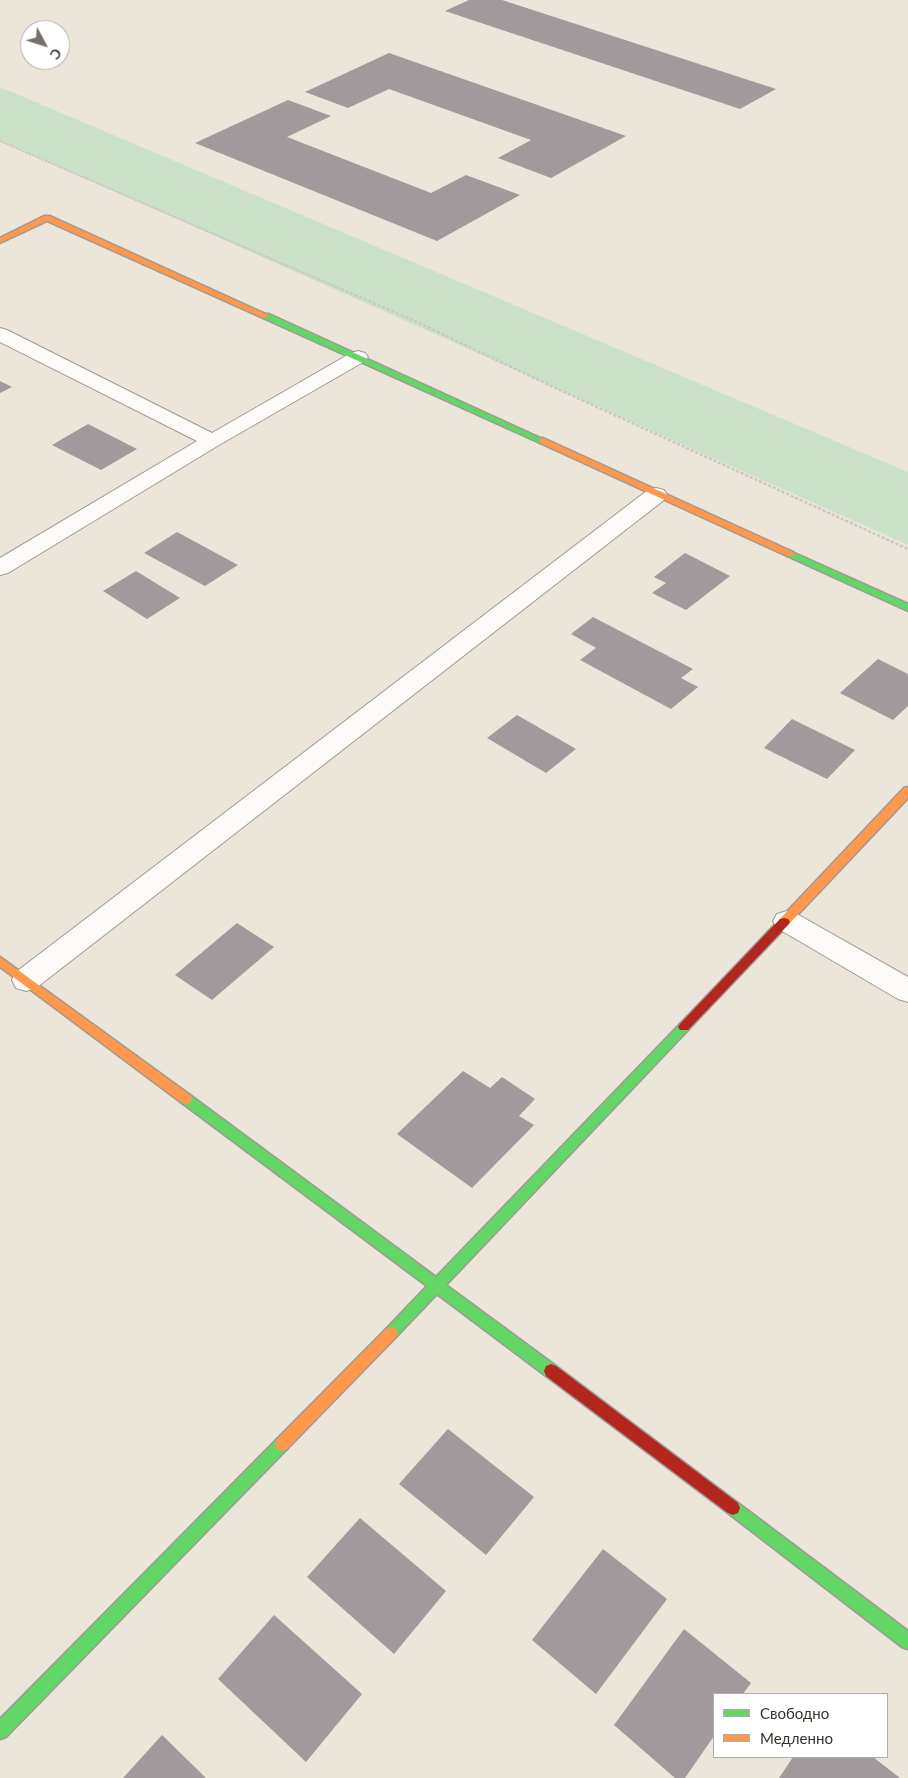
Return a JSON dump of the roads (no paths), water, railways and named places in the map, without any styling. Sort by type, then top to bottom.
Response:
[{"type":"street","points":[[0,241],[47,218],[358,357],[908,608]]},
{"type":"street","points":[[4,341],[212,441]]},
{"type":"street","points":[[0,568],[212,441],[358,357]]},
{"type":"street","points":[[26,980],[656,494]]},
{"type":"street","points":[[0,1731],[438,1285],[787,921],[908,791]]},
{"type":"street","points":[[787,921],[908,991]]},
{"type":"street","points":[[0,961],[438,1285],[908,1641]]}]
